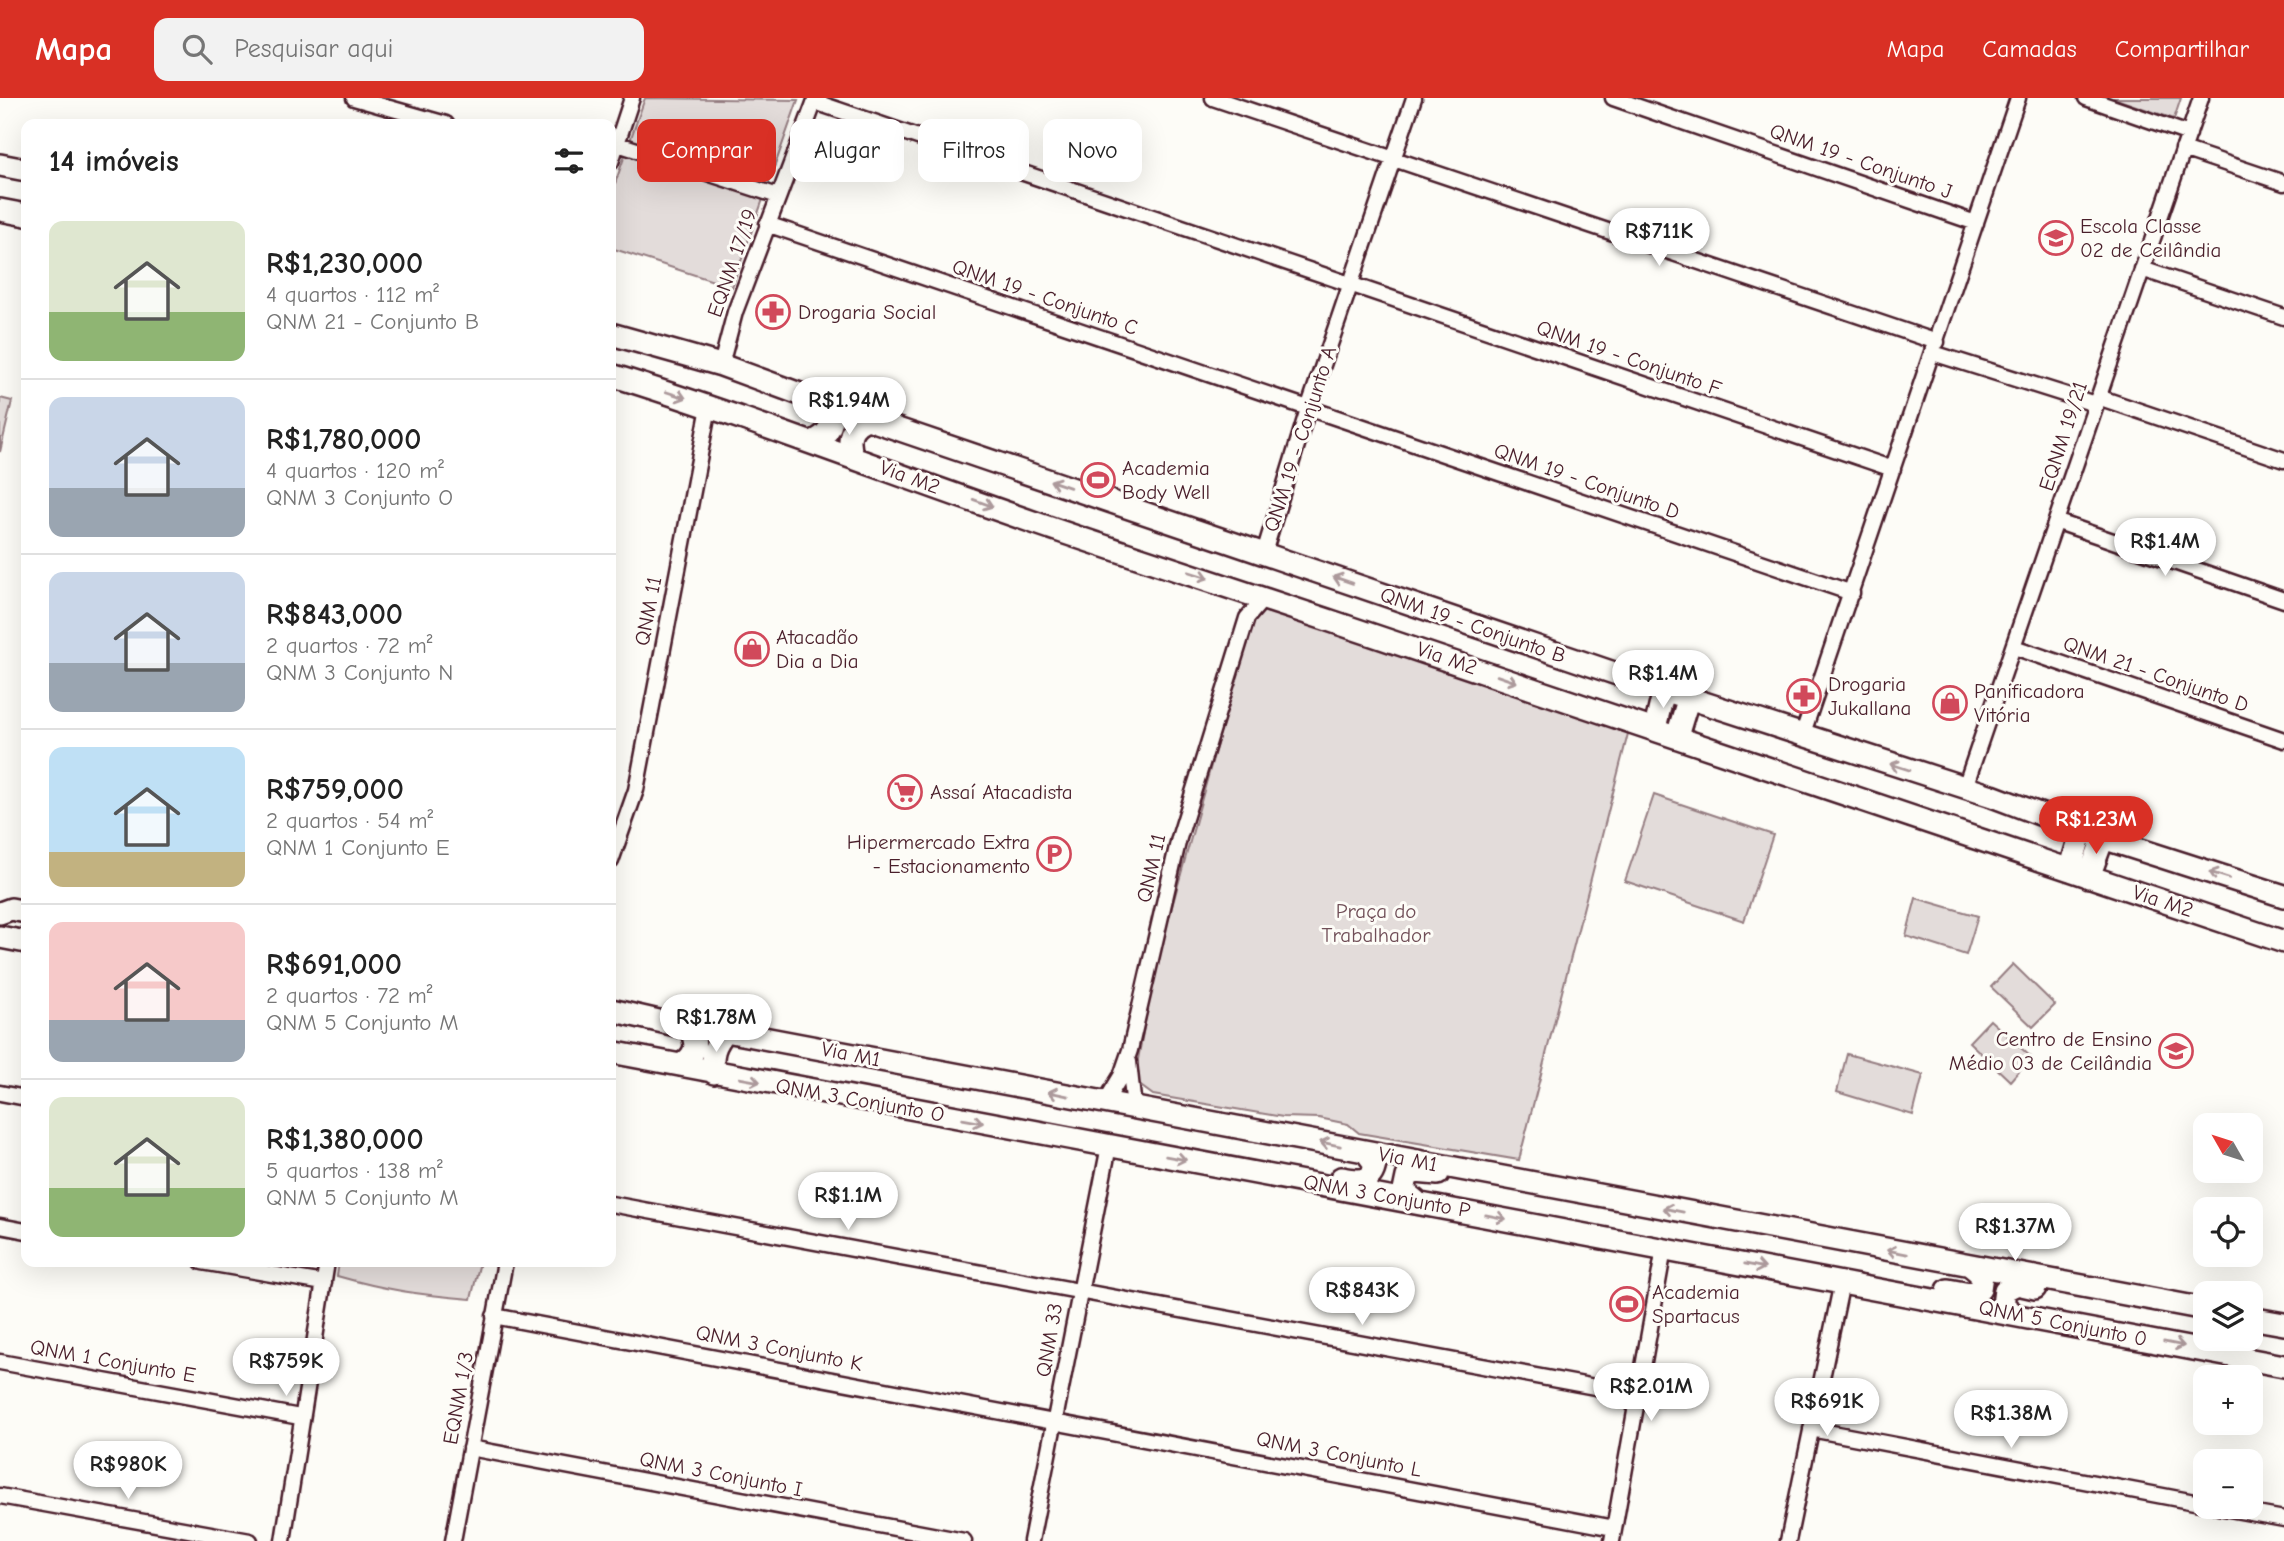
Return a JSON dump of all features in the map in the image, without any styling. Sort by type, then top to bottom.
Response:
[{"type":"main road","points":[[0,165],[21,169]]},
{"type":"main road","points":[[0,210],[21,214]]},
{"type":"main road","points":[[616,335],[720,365]]},
{"type":"main road","name":"QNM 19 - Conjunto A","points":[[720,365],[868,419],[1264,553]]},
{"type":"main road","name":"Via M2","points":[[616,377],[812,442],[1086,540],[1265,597],[2284,942]]},
{"type":"main road","points":[[812,442],[824,437],[829,430],[833,416],[830,405]]},
{"type":"main road","points":[[853,457],[849,441],[851,433],[854,426],[868,419]]},
{"type":"main road","name":"QNM 19 - Conjunto B","points":[[1264,553],[1802,736]]},
{"type":"main road","points":[[1654,729],[1664,690]]},
{"type":"main road","points":[[1677,736],[1689,697]]},
{"type":"main road","points":[[1802,736],[1965,787],[2103,838],[2284,897]]},
{"type":"main road","points":[[2080,873],[2082,830]]},
{"type":"main road","points":[[2080,873],[2103,838]]},
{"type":"main road","points":[[0,896],[21,900]]},
{"type":"main road","points":[[0,913],[11,909],[21,911]]},
{"type":"main road","name":"Via M1","points":[[616,1011],[689,1028],[726,1031],[2193,1307]]},
{"type":"main road","points":[[680,1065],[690,1059],[696,1049],[695,1037],[689,1028]]},
{"type":"main road","points":[[715,1073],[714,1050],[726,1031]]},
{"type":"main road","name":"QNM 3 Conjunto O","points":[[616,1053],[1109,1146]]},
{"type":"main road","name":"QNM 3 Conjunto P","points":[[1109,1146],[1664,1249]]},
{"type":"main road","points":[[1287,1178],[1325,1176],[1364,1181],[1372,1174],[1375,1164],[1366,1152]]},
{"type":"main road","points":[[1416,1201],[1404,1191],[1404,1181],[1410,1174],[1440,1174],[1461,1169]]},
{"type":"main road","points":[[1664,1249],[1842,1282]]},
{"type":"main road","points":[[1880,1289],[1916,1285],[1970,1294],[1980,1289],[1983,1279],[1980,1270],[1971,1266]]},
{"type":"main road","name":"QNM 5 Conjunto 0","points":[[1842,1282],[2284,1366]]},
{"type":"main road","points":[[2014,1314],[2005,1309],[2002,1299],[2005,1290],[2012,1285],[2078,1296],[2117,1293]]},
{"type":"main road","points":[[2263,1320],[2284,1324]]},
{"type":"street","points":[[354,98],[428,119]]},
{"type":"street","points":[[616,141],[632,98]]},
{"type":"street","points":[[1213,98],[1935,347],[2284,460]]},
{"type":"street","name":"QNM 19 - Conjunto A","points":[[1264,553],[1308,409],[1413,98]]},
{"type":"street","name":"QNM 19 - Conjunto J","points":[[1613,98],[1976,223]]},
{"type":"street","points":[[1802,736],[2018,98]]},
{"type":"street","points":[[2086,98],[2189,134]]},
{"type":"street","name":"EQNM 19/21","points":[[1965,787],[2058,523],[2096,400],[2201,98]]},
{"type":"street","name":"EQNM 17/19","points":[[720,365],[767,224],[816,100]]},
{"type":"street","name":"QNM 19 - Conjunto F","points":[[816,100],[1351,286],[1893,469]]},
{"type":"street","points":[[616,144],[778,196]]},
{"type":"street","points":[[2183,149],[2284,183]]},
{"type":"street","name":"QNM 19 - Conjunto C","points":[[767,224],[1308,409]]},
{"type":"street","points":[[2143,269],[2284,317]]},
{"type":"street","name":"QNM 11","points":[[616,847],[636,790],[709,407]]},
{"type":"street","name":"QNM 19 - Conjunto D","points":[[1308,409],[1852,593]]},
{"type":"street","points":[[2058,523],[2284,600]]},
{"type":"street","points":[[1237,588],[1247,618]]},
{"type":"street","name":"QNM 11","points":[[1104,1104],[1121,1076],[1130,1050],[1179,838],[1247,618],[1265,597]]},
{"type":"street","name":"QNM 21 - Conjunto D","points":[[2014,647],[2284,740]]},
{"type":"street","name":"QNM 11","points":[[1130,1050],[1134,1108]]},
{"type":"street","points":[[0,1093],[21,1097]]},
{"type":"street","name":"QNM 33","points":[[1031,1541],[1109,1146]]},
{"type":"street","points":[[616,1205],[1079,1294],[1639,1395]]},
{"type":"street","points":[[0,1226],[21,1230]]},
{"type":"street","points":[[1613,1534],[1664,1249]]},
{"type":"street","points":[[231,1267],[324,1283]]},
{"type":"street","points":[[283,1541],[300,1417],[326,1267]]},
{"type":"street","name":"EQNM 1/3","points":[[453,1541],[504,1267]]},
{"type":"street","points":[[1788,1541],[1842,1282]]},
{"type":"street","name":"QNM 3 Conjunto K","points":[[494,1316],[1056,1422]]},
{"type":"street","name":"QNM 1 Conjunto E","points":[[0,1362],[300,1417]]},
{"type":"street","name":"QNM 3 Conjunto L","points":[[1056,1422],[1613,1534]]},
{"type":"street","points":[[1811,1429],[2193,1502]]},
{"type":"street","name":"QNM 3 Conjunto I","points":[[470,1448],[964,1541]]},
{"type":"street","points":[[0,1496],[250,1541]]},
{"type":"street","points":[[2263,1516],[2284,1520]]},
{"type":"green space","points":[[645,98],[798,100],[776,162],[776,119],[638,119]]},
{"type":"green space","points":[[2113,98],[2181,98],[2174,119]]},
{"type":"green space","points":[[637,121],[637,182],[769,182],[732,287],[616,250],[616,181]]},
{"type":"green space","points":[[0,398],[12,401],[0,452]]},
{"type":"green space","name":"Praça do Trabalhador","points":[[1261,603],[1631,722],[1519,1160],[1359,1133],[1348,1124],[1319,1118],[1283,1117],[1153,1095],[1134,1081],[1155,968],[1254,610]]},
{"type":"green space","points":[[1654,795],[1773,835],[1744,921],[1625,881]]},
{"type":"green space","points":[[1916,898],[1978,916],[1966,955],[1906,936]]},
{"type":"green space","points":[[2013,964],[2055,1005],[2033,1027],[1991,987]]},
{"type":"green space","points":[[1990,1020],[2031,1057],[2010,1081],[1969,1042]]},
{"type":"green space","points":[[1847,1054],[1923,1075],[1913,1115],[1837,1092]]},
{"type":"green space","points":[[338,1267],[479,1267],[471,1299],[403,1291],[337,1276]]},
{"type":"place","name":"Escola Classe 02 de Ceilândia","points":[[2056,238]]},
{"type":"place","name":"Drogaria Social","points":[[773,312]]},
{"type":"place","name":"Academia Body Well","points":[[1098,480]]},
{"type":"place","name":"Atacadão Dia a Dia","points":[[752,649]]},
{"type":"place","name":"Drogaria Jukallana","points":[[1804,696]]},
{"type":"place","name":"Panificadora Vitória","points":[[1950,703]]},
{"type":"place","name":"Assaí Atacadista","points":[[905,792]]},
{"type":"place","name":"Hipermercado Extra - Estacionamento","points":[[1054,854]]},
{"type":"place","name":"Centro de Ensino Médio 03 de Ceilândia","points":[[2176,1051]]},
{"type":"place","name":"Academia Spartacus","points":[[1627,1304]]}]
